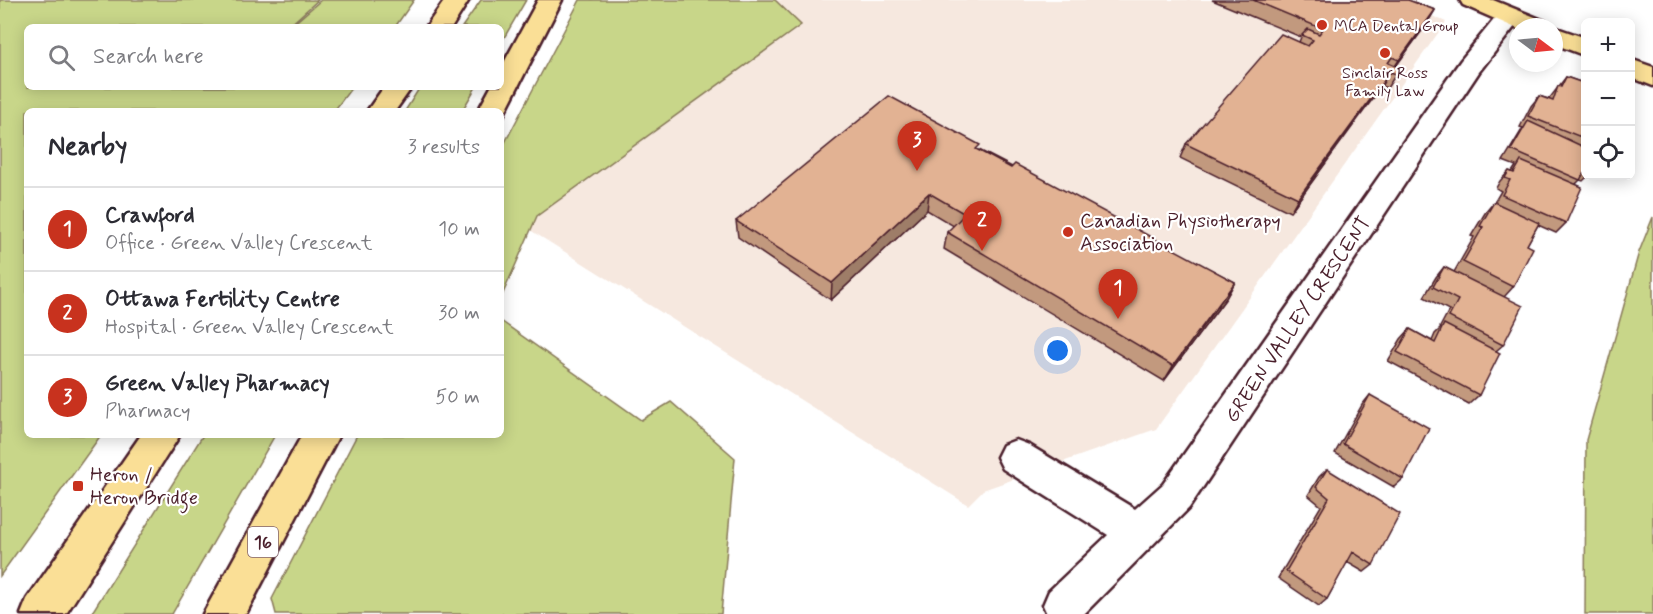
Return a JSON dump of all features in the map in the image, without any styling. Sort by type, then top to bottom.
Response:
[{"type":"main road","points":[[441,24],[457,0]]},
{"type":"main road","points":[[504,88],[550,0]]},
{"type":"main road","points":[[534,31],[556,0]]},
{"type":"main road","points":[[1472,0],[1516,18]]},
{"type":"main road","points":[[1563,39],[1581,46]]},
{"type":"main road","points":[[1635,69],[1653,77]]},
{"type":"main road","points":[[383,108],[396,90]]},
{"type":"main road","points":[[494,108],[503,90]]},
{"type":"main road","points":[[42,614],[160,438]]},
{"type":"main road","name":"16","points":[[224,614],[319,438]]},
{"type":"street","name":"GREEN VALLEY CRESCENT","points":[[1064,605],[1176,496],[1470,66],[1509,33]]},
{"type":"street","points":[[1016,457],[1139,533]]},
{"type":"shaded area","points":[[775,0],[1395,0],[1446,22],[1156,429],[983,490],[968,505],[530,230],[536,216],[800,25]]},
{"type":"green space","points":[[0,0],[318,0],[291,24],[24,24],[24,90],[350,90],[336,108],[24,108],[24,438],[99,438],[0,576]]},
{"type":"green space","points":[[321,0],[414,0],[397,24],[293,24]]},
{"type":"green space","points":[[481,0],[526,0],[504,38],[504,24],[464,24]]},
{"type":"green space","points":[[580,0],[775,0],[801,25],[537,216],[504,291],[504,144]]},
{"type":"green space","points":[[418,90],[474,90],[464,108],[407,108]]},
{"type":"green space","points":[[1653,217],[1653,614],[1585,614],[1586,440],[1639,252]]},
{"type":"green space","points":[[504,323],[641,420],[671,402],[735,458],[721,614],[276,614],[272,599],[355,438],[504,438]]},
{"type":"green space","points":[[201,438],[273,438],[172,614],[91,614]]},
{"type":"building","points":[[1253,0],[1408,0],[1435,10],[1399,60],[1392,57],[1388,63],[1400,68],[1396,74],[1383,69],[1379,75],[1386,78],[1298,198],[1186,144],[1281,34],[1308,46],[1313,40],[1302,35],[1308,29],[1319,34],[1323,29]]},
{"type":"building","points":[[1566,77],[1581,82],[1581,137],[1528,116],[1539,96],[1553,101],[1558,86],[1561,87]]},
{"type":"building","points":[[889,96],[980,145],[976,149],[1011,168],[1015,164],[1235,282],[1173,366],[947,232],[965,214],[929,193],[832,283],[736,221]]},
{"type":"building","points":[[1528,121],[1581,146],[1581,178],[1580,180],[1511,150]]},
{"type":"building","points":[[1521,161],[1582,187],[1566,223],[1502,195],[1510,180],[1505,178],[1509,171],[1514,173]]},
{"type":"building","points":[[1494,202],[1539,223],[1527,245],[1533,248],[1513,287],[1463,262]]},
{"type":"building","points":[[1444,267],[1523,306],[1503,345],[1449,317],[1458,300],[1433,287]]},
{"type":"building","points":[[1444,324],[1500,353],[1479,395],[1397,352],[1410,329],[1435,343]]},
{"type":"building","points":[[1370,395],[1429,428],[1403,479],[1343,444]]},
{"type":"building","points":[[1327,469],[1400,514],[1373,565],[1353,552],[1327,599],[1286,571],[1329,498],[1316,487]]},
{"type":"place","name":"MCA Dental Group","points":[[1322,25]]},
{"type":"place","name":"Sinclair Ross Family Law","points":[[1385,53]]},
{"type":"place","name":"Green Valley Pharmacy","points":[[917,171]]},
{"type":"place","name":"Canadian Physiotherapy Association","points":[[1068,232]]},
{"type":"place","name":"Ottawa Fertility Centre","points":[[982,251]]},
{"type":"place","name":"Crawford","points":[[1118,319]]},
{"type":"place","name":"Heron / Heron Bridge","points":[[78,486]]}]
